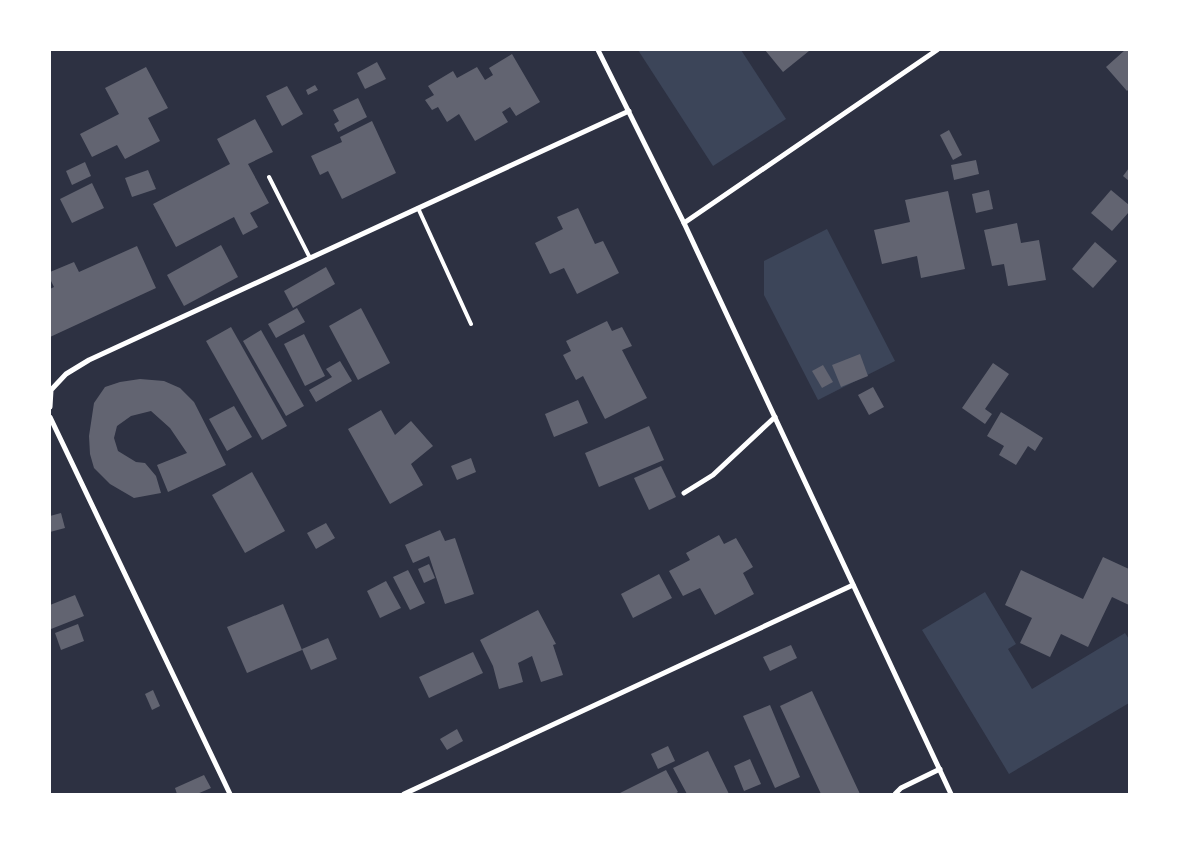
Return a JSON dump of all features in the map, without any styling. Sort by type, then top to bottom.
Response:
[{"type":"street","points":[[598,50],[684,223],[951,794]]},
{"type":"street","points":[[684,223],[937,50]]},
{"type":"street","points":[[50,407],[51,390],[66,374],[89,360],[629,111]]},
{"type":"street","points":[[50,416],[230,794]]},
{"type":"street","points":[[684,494],[713,475],[775,417]]},
{"type":"street","points":[[404,794],[853,585]]},
{"type":"street","points":[[895,794],[901,788],[940,769]]},
{"type":"lane","points":[[269,177],[310,258]]},
{"type":"lane","points":[[418,208],[471,324]]},
{"type":"shaded area","points":[[638,50],[741,50],[786,119],[713,166]]},
{"type":"shaded area","points":[[827,229],[895,361],[818,400],[764,295],[764,261]]},
{"type":"shaded area","points":[[985,592],[1016,644],[1008,649],[1032,689],[1125,633],[1129,639],[1129,703],[1009,774],[922,630]]},
{"type":"building","points":[[765,50],[808,50],[809,51],[783,72]]},
{"type":"building","points":[[1125,50],[1129,50],[1129,89],[1127,91],[1106,67]]},
{"type":"building","points":[[512,54],[540,102],[516,116],[510,107],[502,112],[508,122],[475,141],[459,114],[447,122],[438,107],[432,110],[425,100],[434,95],[428,86],[453,71],[457,78],[477,67],[485,80],[493,75],[489,68]]},
{"type":"building","points":[[377,62],[386,79],[365,89],[357,73]]},
{"type":"building","points":[[146,67],[168,108],[148,118],[160,141],[125,159],[117,145],[92,157],[80,134],[119,114],[105,88]]},
{"type":"building","points":[[315,85],[318,90],[308,95],[306,90]]},
{"type":"building","points":[[287,86],[303,114],[282,126],[266,96]]},
{"type":"building","points":[[358,98],[367,117],[338,132],[334,124],[339,121],[333,110]]},
{"type":"building","points":[[255,119],[273,152],[248,164],[269,203],[250,213],[258,227],[243,235],[234,217],[176,247],[153,204],[230,164],[217,139]]},
{"type":"building","points":[[372,121],[396,173],[342,199],[328,171],[320,175],[311,156],[342,142],[340,137]]},
{"type":"building","points":[[949,130],[962,155],[953,160],[940,135]]},
{"type":"building","points":[[976,160],[979,174],[954,180],[951,165]]},
{"type":"building","points":[[85,162],[91,176],[72,185],[66,171]]},
{"type":"building","points":[[1129,168],[1129,181],[1123,176]]},
{"type":"building","points":[[148,170],[156,189],[132,197],[125,178]]},
{"type":"building","points":[[92,183],[104,208],[72,223],[60,199]]},
{"type":"building","points":[[989,190],[993,209],[976,213],[972,194]]},
{"type":"building","points":[[1111,190],[1129,205],[1129,212],[1112,231],[1091,213]]},
{"type":"building","points":[[948,191],[965,269],[921,278],[917,256],[882,264],[874,230],[910,222],[905,200]]},
{"type":"building","points":[[578,208],[595,244],[603,241],[619,273],[577,294],[564,268],[550,274],[535,243],[563,229],[557,217]]},
{"type":"building","points":[[1017,223],[1021,243],[1039,240],[1046,280],[1008,286],[1004,264],[992,266],[984,230]]},
{"type":"building","points":[[1095,242],[1117,261],[1093,288],[1072,269]]},
{"type":"building","points":[[221,245],[238,277],[184,306],[167,275]]},
{"type":"building","points":[[137,246],[156,288],[50,337],[50,289],[54,287],[50,279],[50,272],[74,262],[79,272]]},
{"type":"building","points":[[326,267],[335,284],[293,308],[284,291]]},
{"type":"building","points":[[297,308],[305,322],[276,338],[268,324]]},
{"type":"building","points":[[361,308],[390,363],[358,380],[329,326]]},
{"type":"building","points":[[607,321],[612,331],[622,327],[632,346],[622,350],[647,398],[605,419],[583,376],[576,380],[563,355],[571,351],[566,341]]},
{"type":"building","points":[[231,327],[287,426],[262,440],[206,341]]},
{"type":"building","points":[[261,330],[304,406],[286,416],[243,341]]},
{"type":"building","points":[[304,334],[325,376],[305,386],[284,344]]},
{"type":"building","points":[[860,354],[868,376],[841,387],[832,365]]},
{"type":"building","points":[[340,361],[352,381],[316,402],[309,390],[332,377],[326,369]]},
{"type":"building","points":[[993,363],[1009,374],[985,409],[992,414],[985,424],[962,408]]},
{"type":"building","points":[[823,365],[833,382],[822,388],[812,371]]},
{"type":"building","points":[[140,379],[164,381],[180,388],[194,402],[226,465],[168,492],[157,465],[187,453],[170,428],[151,411],[131,416],[117,426],[114,438],[118,451],[136,462],[145,463],[156,476],[161,493],[134,498],[110,484],[94,468],[90,454],[89,436],[94,403],[105,387],[120,382]]},
{"type":"building","points":[[873,387],[884,407],[869,415],[858,395]]},
{"type":"building","points":[[578,400],[588,423],[554,437],[545,414]]},
{"type":"building","points":[[234,406],[252,437],[227,451],[209,419]]},
{"type":"building","points":[[381,410],[395,435],[411,421],[433,446],[411,464],[423,485],[390,504],[348,429]]},
{"type":"building","points":[[1001,412],[1043,438],[1035,451],[1028,446],[1016,465],[999,455],[1004,446],[987,436]]},
{"type":"building","points":[[649,426],[664,460],[599,487],[585,453]]},
{"type":"building","points":[[471,458],[476,472],[457,480],[451,466]]},
{"type":"building","points":[[661,466],[676,497],[649,510],[634,478]]},
{"type":"building","points":[[252,472],[285,531],[245,553],[212,495]]},
{"type":"building","points":[[61,513],[65,528],[50,532],[50,516]]},
{"type":"building","points":[[326,523],[335,538],[316,549],[307,533]]},
{"type":"building","points":[[440,530],[445,541],[455,538],[474,594],[445,604],[429,556],[413,563],[405,545]]},
{"type":"building","points":[[719,535],[724,544],[736,538],[753,567],[743,573],[754,594],[715,615],[700,588],[683,596],[669,571],[690,560],[686,553]]},
{"type":"building","points":[[1103,557],[1129,569],[1129,605],[1112,597],[1088,647],[1061,634],[1050,657],[1020,643],[1032,618],[1005,605],[1021,570],[1083,599]]},
{"type":"building","points":[[429,564],[435,578],[424,583],[418,569]]},
{"type":"building","points":[[408,570],[425,603],[410,610],[393,577]]},
{"type":"building","points":[[659,574],[672,598],[633,618],[621,594]]},
{"type":"building","points":[[386,581],[401,608],[380,618],[367,591]]},
{"type":"building","points":[[75,595],[84,616],[51,629],[50,605]]},
{"type":"building","points":[[283,604],[302,650],[247,673],[227,627]]},
{"type":"building","points":[[538,610],[556,644],[553,645],[563,675],[541,682],[532,656],[518,663],[523,682],[499,689],[493,666],[480,640]]},
{"type":"building","points":[[78,624],[84,641],[61,650],[55,633]]},
{"type":"building","points":[[328,638],[337,659],[311,670],[302,649]]},
{"type":"building","points":[[791,645],[797,658],[770,671],[763,657]]},
{"type":"building","points":[[473,652],[483,673],[429,698],[419,677]]},
{"type":"building","points":[[153,690],[160,706],[152,710],[145,694]]},
{"type":"building","points":[[812,691],[860,794],[821,794],[780,706]]},
{"type":"building","points":[[770,705],[800,777],[775,788],[743,716]]},
{"type":"building","points":[[457,729],[463,741],[447,750],[440,739]]},
{"type":"building","points":[[668,746],[675,761],[658,769],[651,754]]},
{"type":"building","points":[[708,751],[729,794],[687,794],[673,768]]},
{"type":"building","points":[[750,759],[761,784],[744,791],[734,766]]},
{"type":"building","points":[[666,770],[678,792],[675,794],[618,794]]},
{"type":"building","points":[[204,775],[211,788],[197,794],[177,794],[175,788]]}]
